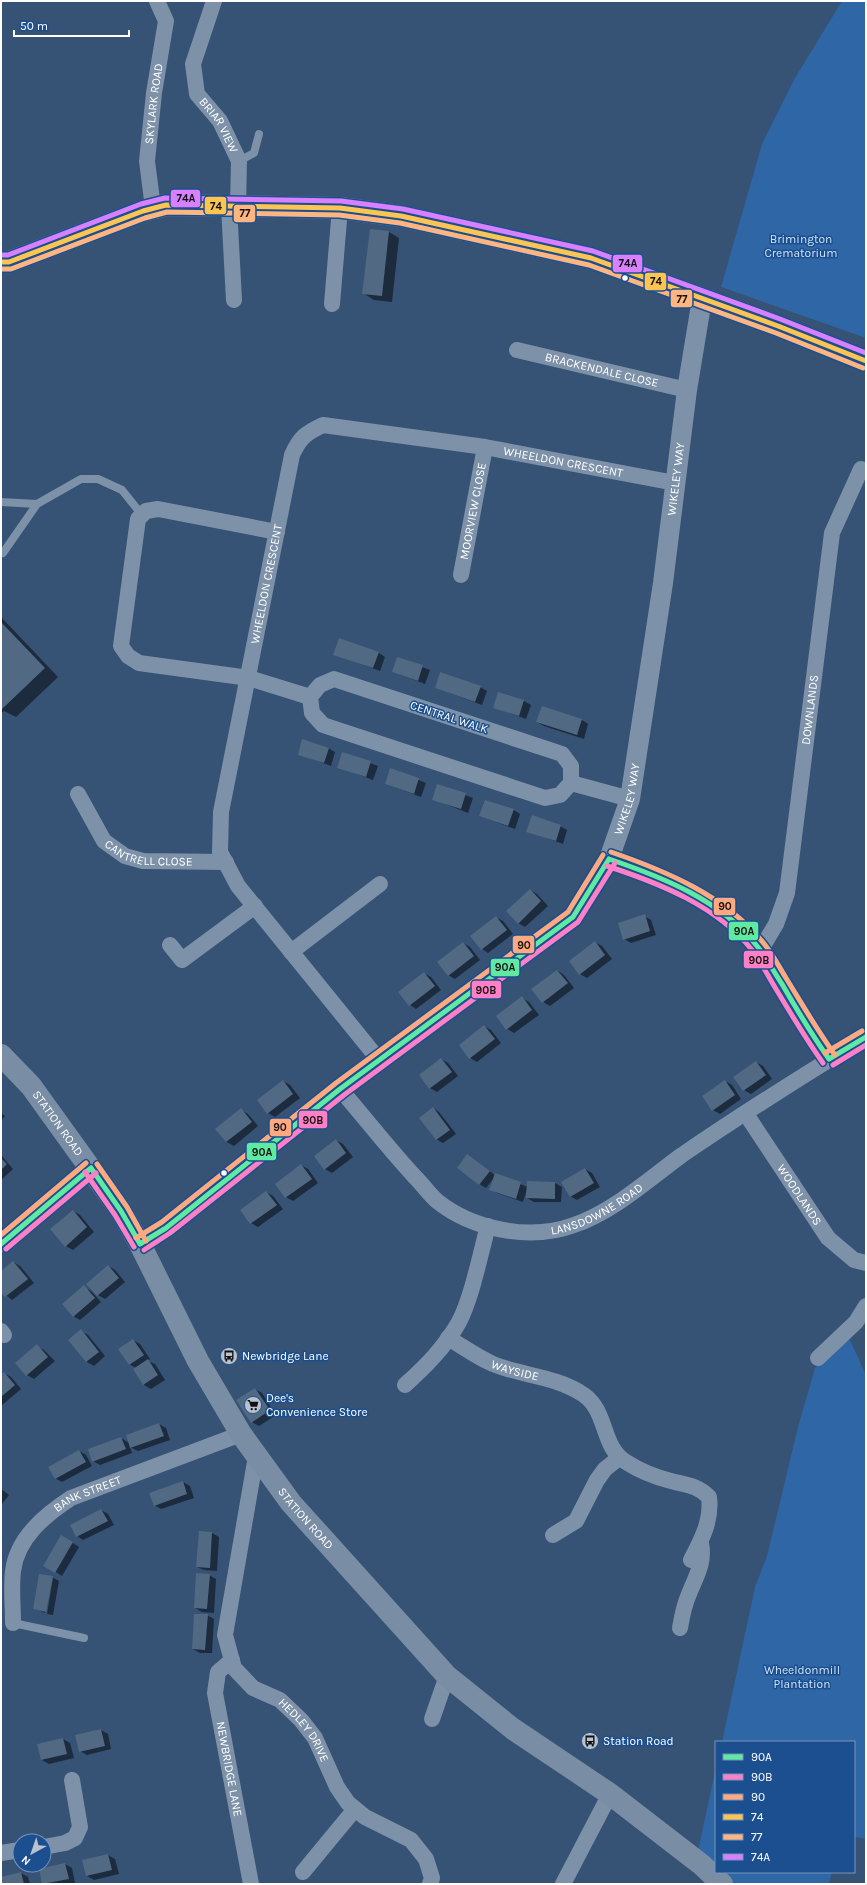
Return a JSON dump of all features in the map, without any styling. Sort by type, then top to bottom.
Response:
[{"type":"highway","points":[[1,262],[9,262],[153,208],[166,205],[340,208],[401,216],[591,258],[866,361]]},
{"type":"main road","name":"STATION ROAD","points":[[1,1055],[31,1086],[91,1168],[140,1244],[198,1361],[241,1434],[291,1503],[447,1676],[513,1729],[610,1794],[702,1865],[722,1884]]},
{"type":"street","name":"SKYLARK ROAD","points":[[153,208],[147,161],[154,93],[166,21],[157,1]]},
{"type":"street","name":"BRIAR VIEW","points":[[214,1],[193,64],[197,94],[220,121],[239,161],[234,207],[234,300]]},
{"type":"street","points":[[332,304],[340,208]]},
{"type":"street","name":"WIKELEY WAY","points":[[140,1244],[166,1228],[340,1089],[573,917],[609,859],[630,799],[663,583],[687,390],[702,299]]},
{"type":"street","name":"BRACKENDALE CLOSE","points":[[517,350],[687,390]]},
{"type":"street","name":"WHEELDON CRESCENT","points":[[379,1060],[238,886],[220,852],[221,812],[249,678],[292,454],[298,442],[307,432],[323,425],[484,447],[675,483]]},
{"type":"street","name":"MOORVIEW CLOSE","points":[[461,576],[484,447]]},
{"type":"street","name":"DOWNLANDS","points":[[760,951],[776,924],[787,893],[832,534],[861,469]]},
{"type":"street","points":[[277,532],[158,509],[146,511],[138,520],[121,646],[128,656],[139,663],[249,678],[310,697],[312,713],[323,725],[545,798],[560,794],[571,783],[630,799]]},
{"type":"street","name":"CENTRAL WALK","points":[[310,697],[320,685],[334,679],[562,754],[571,766],[571,783]]},
{"type":"street","name":"CANTRELL CLOSE","points":[[78,794],[104,841],[125,856],[143,861],[226,862]]},
{"type":"street","points":[[609,859],[645,870],[682,886],[718,909],[754,942],[810,1033],[829,1059]]},
{"type":"street","points":[[292,952],[380,884]]},
{"type":"street","points":[[170,945],[182,960],[255,906]]},
{"type":"street","name":"LANSDOWNE ROAD","points":[[340,1089],[405,1166],[438,1201],[468,1219],[488,1226],[512,1232],[547,1232],[574,1226],[602,1212],[683,1155],[829,1059],[866,1037]]},
{"type":"street","name":"WOODLANDS","points":[[746,1114],[828,1238],[854,1260],[866,1263]]},
{"type":"street","points":[[1,1244],[91,1168]]},
{"type":"street","points":[[405,1385],[431,1361],[459,1322],[473,1282],[488,1226]]},
{"type":"street","points":[[818,1358],[856,1322],[866,1306]]},
{"type":"street","name":"WAYSIDE","points":[[448,1338],[492,1364],[564,1384],[585,1395],[599,1411],[613,1451],[619,1458]]},
{"type":"street","name":"BANK STREET","points":[[13,1623],[13,1570],[20,1549],[33,1529],[49,1512],[71,1498],[241,1434]]},
{"type":"street","points":[[233,1664],[225,1634],[256,1456]]},
{"type":"street","points":[[553,1535],[576,1521],[597,1480],[605,1469],[619,1458],[647,1473],[670,1481],[695,1486],[709,1497],[709,1518],[701,1541],[691,1560]]},
{"type":"street","points":[[680,1628],[686,1602],[701,1566],[703,1557],[701,1541]]},
{"type":"street","name":"HEDLEY DRIVE","points":[[233,1664],[253,1688],[280,1700],[301,1720],[315,1738],[337,1788],[348,1803],[365,1817],[411,1840],[426,1859],[432,1878],[430,1884]]},
{"type":"street","name":"NEWBRIDGE LANE","points":[[233,1664],[218,1672],[215,1693],[251,1884]]},
{"type":"street","points":[[432,1719],[447,1676]]},
{"type":"street","points":[[52,1845],[65,1843],[75,1838],[80,1827],[72,1780]]},
{"type":"street","points":[[562,1884],[610,1794]]},
{"type":"street","points":[[302,1872],[356,1809]]},
{"type":"street","points":[[1,1853],[12,1851]]},
{"type":"lane","points":[[239,161],[254,153],[259,134]]},
{"type":"lane","points":[[4,553],[37,504],[81,479],[98,479],[122,490],[142,515]]},
{"type":"lane","points":[[1,502],[37,504]]},
{"type":"lane","points":[[13,1623],[84,1638]]},
{"type":"green space","name":"Brimington Crematorium","points":[[842,1],[866,1],[866,338],[721,287],[762,144],[795,78]]},
{"type":"green space","name":"Wheeldonmill Plantation","points":[[849,1338],[866,1375],[866,1839],[855,1837],[855,1741],[722,1741],[755,1587],[767,1556],[798,1427],[815,1368]]},
{"type":"green space","points":[[715,1772],[715,1867],[698,1851]]},
{"type":"green space","points":[[722,1873],[832,1873],[829,1884],[735,1884]]},
{"type":"building","points":[[370,229],[389,231],[382,296],[362,294]]},
{"type":"building","points":[[1,622],[45,668],[1,710]]},
{"type":"building","points":[[339,638],[379,652],[373,668],[333,655]]},
{"type":"building","points":[[397,657],[423,665],[418,681],[392,672]]},
{"type":"building","points":[[440,672],[481,686],[475,702],[435,688]]},
{"type":"building","points":[[498,692],[524,700],[519,716],[493,708]]},
{"type":"building","points":[[542,706],[582,719],[577,735],[536,722]]},
{"type":"building","points":[[302,739],[329,748],[324,763],[298,755]]},
{"type":"building","points":[[342,752],[371,761],[366,777],[337,768]]},
{"type":"building","points":[[390,768],[419,778],[414,794],[385,784]]},
{"type":"building","points":[[437,784],[466,793],[461,809],[432,800]]},
{"type":"building","points":[[485,800],[514,809],[508,826],[479,816]]},
{"type":"building","points":[[532,815],[561,825],[556,841],[526,832]]},
{"type":"building","points":[[530,889],[541,901],[518,924],[506,911]]},
{"type":"building","points":[[645,914],[650,931],[623,940],[618,923]]},
{"type":"building","points":[[496,916],[507,930],[481,950],[470,936]]},
{"type":"building","points":[[595,941],[605,955],[579,975],[569,961]]},
{"type":"building","points":[[463,942],[474,956],[448,976],[437,962]]},
{"type":"building","points":[[557,970],[568,983],[542,1003],[531,989]]},
{"type":"building","points":[[424,972],[435,986],[409,1006],[398,992]]},
{"type":"building","points":[[522,996],[532,1010],[506,1030],[496,1016]]},
{"type":"building","points":[[484,1025],[495,1039],[469,1059],[459,1045]]},
{"type":"building","points":[[441,1058],[452,1072],[429,1089],[419,1075]]},
{"type":"building","points":[[756,1061],[766,1075],[743,1091],[733,1077]]},
{"type":"building","points":[[283,1080],[293,1094],[267,1114],[257,1100]]},
{"type":"building","points":[[725,1080],[735,1095],[712,1111],[702,1096]]},
{"type":"building","points":[[433,1107],[450,1130],[436,1140],[419,1118]]},
{"type":"building","points":[[241,1108],[252,1122],[226,1142],[215,1129]]},
{"type":"building","points":[[336,1139],[346,1153],[324,1170],[314,1156]]},
{"type":"building","points":[[467,1154],[490,1171],[479,1185],[457,1168]]},
{"type":"building","points":[[1,1158],[7,1164],[1,1170]]},
{"type":"building","points":[[301,1164],[312,1179],[285,1198],[275,1184]]},
{"type":"building","points":[[585,1168],[594,1183],[570,1197],[561,1182]]},
{"type":"building","points":[[495,1173],[521,1182],[516,1199],[489,1190]]},
{"type":"building","points":[[527,1181],[555,1182],[555,1199],[526,1198]]},
{"type":"building","points":[[266,1191],[277,1205],[250,1224],[240,1210]]},
{"type":"building","points":[[73,1210],[87,1227],[65,1247],[50,1229]]},
{"type":"building","points":[[13,1261],[28,1279],[5,1297],[1,1293],[1,1271]]},
{"type":"building","points":[[108,1265],[119,1278],[97,1296],[86,1284]]},
{"type":"building","points":[[84,1285],[95,1298],[73,1317],[62,1304]]},
{"type":"building","points":[[81,1329],[99,1352],[86,1362],[68,1340]]},
{"type":"building","points":[[133,1339],[144,1355],[129,1365],[118,1349]]},
{"type":"building","points":[[37,1344],[48,1357],[26,1376],[15,1363]]},
{"type":"building","points":[[148,1359],[158,1375],[143,1385],[133,1369]]},
{"type":"building","points":[[4,1372],[15,1385],[1,1397],[1,1374]]},
{"type":"building","name":"Dee's Convenience Store","points":[[255,1388],[270,1410],[251,1423],[236,1400]]},
{"type":"building","points":[[159,1423],[164,1436],[130,1448],[126,1435]]},
{"type":"building","points":[[121,1437],[126,1449],[92,1462],[88,1449]]},
{"type":"building","points":[[79,1450],[86,1462],[55,1479],[48,1467]]},
{"type":"building","points":[[183,1481],[187,1494],[154,1506],[149,1493]]},
{"type":"building","points":[[101,1509],[108,1521],[76,1537],[70,1525]]},
{"type":"building","points":[[199,1531],[212,1532],[210,1568],[196,1567]]},
{"type":"building","points":[[61,1535],[73,1542],[55,1573],[43,1566]]},
{"type":"building","points":[[196,1573],[210,1574],[207,1609],[194,1608]]},
{"type":"building","points":[[39,1574],[53,1576],[46,1612],[33,1609]]},
{"type":"building","points":[[194,1614],[208,1614],[205,1650],[192,1649]]},
{"type":"building","points":[[101,1729],[105,1746],[79,1752],[75,1735]]},
{"type":"building","points":[[63,1738],[67,1754],[41,1760],[37,1744]]},
{"type":"building","points":[[108,1854],[112,1870],[86,1876],[82,1860]]},
{"type":"building","points":[[65,1863],[69,1879],[42,1884],[40,1873],[52,1873],[52,1866]]},
{"type":"building","points":[[21,1873],[24,1884],[1,1884],[1,1877]]},
{"type":"transit line","name":"74A","points":[[1,255],[8,255],[141,204],[165,198],[341,201],[403,209],[593,251],[780,319],[866,353]]},
{"type":"transit line","name":"74","points":[[1,262],[9,262],[143,211],[166,205],[340,208],[401,216],[591,258],[778,326],[866,361]]},
{"type":"transit line","name":"77","points":[[1,269],[11,269],[145,218],[167,212],[339,215],[400,223],[589,265],[776,333],[863,368]]},
{"type":"transit line","name":"90","points":[[611,852],[652,867],[692,886],[711,897],[746,924],[765,944],[835,1055]]},
{"type":"transit line","name":"90","points":[[136,1238],[162,1222],[336,1083],[568,912],[603,855]]},
{"type":"transit line","name":"90A","points":[[609,859],[670,882],[689,892],[708,903],[742,930],[764,955],[829,1059]]},
{"type":"transit line","name":"90A","points":[[140,1244],[166,1228],[340,1089],[573,917],[609,859]]},
{"type":"transit line","name":"90B","points":[[144,1250],[170,1233],[344,1095],[578,922],[615,863]]},
{"type":"transit line","name":"90B","points":[[607,866],[667,888],[704,909],[738,934],[752,950],[823,1063]]},
{"type":"transit line","name":"90","points":[[825,1053],[862,1031]]},
{"type":"transit line","name":"90A","points":[[829,1059],[866,1037]]},
{"type":"transit line","name":"90B","points":[[833,1065],[866,1045]]},
{"type":"transit line","name":"90","points":[[1,1235],[86,1163]]},
{"type":"transit line","name":"90","points":[[97,1164],[127,1207],[146,1241]]},
{"type":"transit line","name":"90A","points":[[91,1168],[121,1211],[140,1244]]},
{"type":"transit line","name":"90A","points":[[1,1244],[91,1168]]},
{"type":"transit line","name":"90B","points":[[85,1172],[115,1215],[134,1247]]},
{"type":"transit line","name":"90B","points":[[6,1249],[96,1173]]},
{"type":"place","name":"Newbridge Lane","points":[[229,1356]]},
{"type":"place","name":"Dee's Convenience Store","points":[[253,1405]]},
{"type":"place","name":"Station Road","points":[[590,1741]]}]
